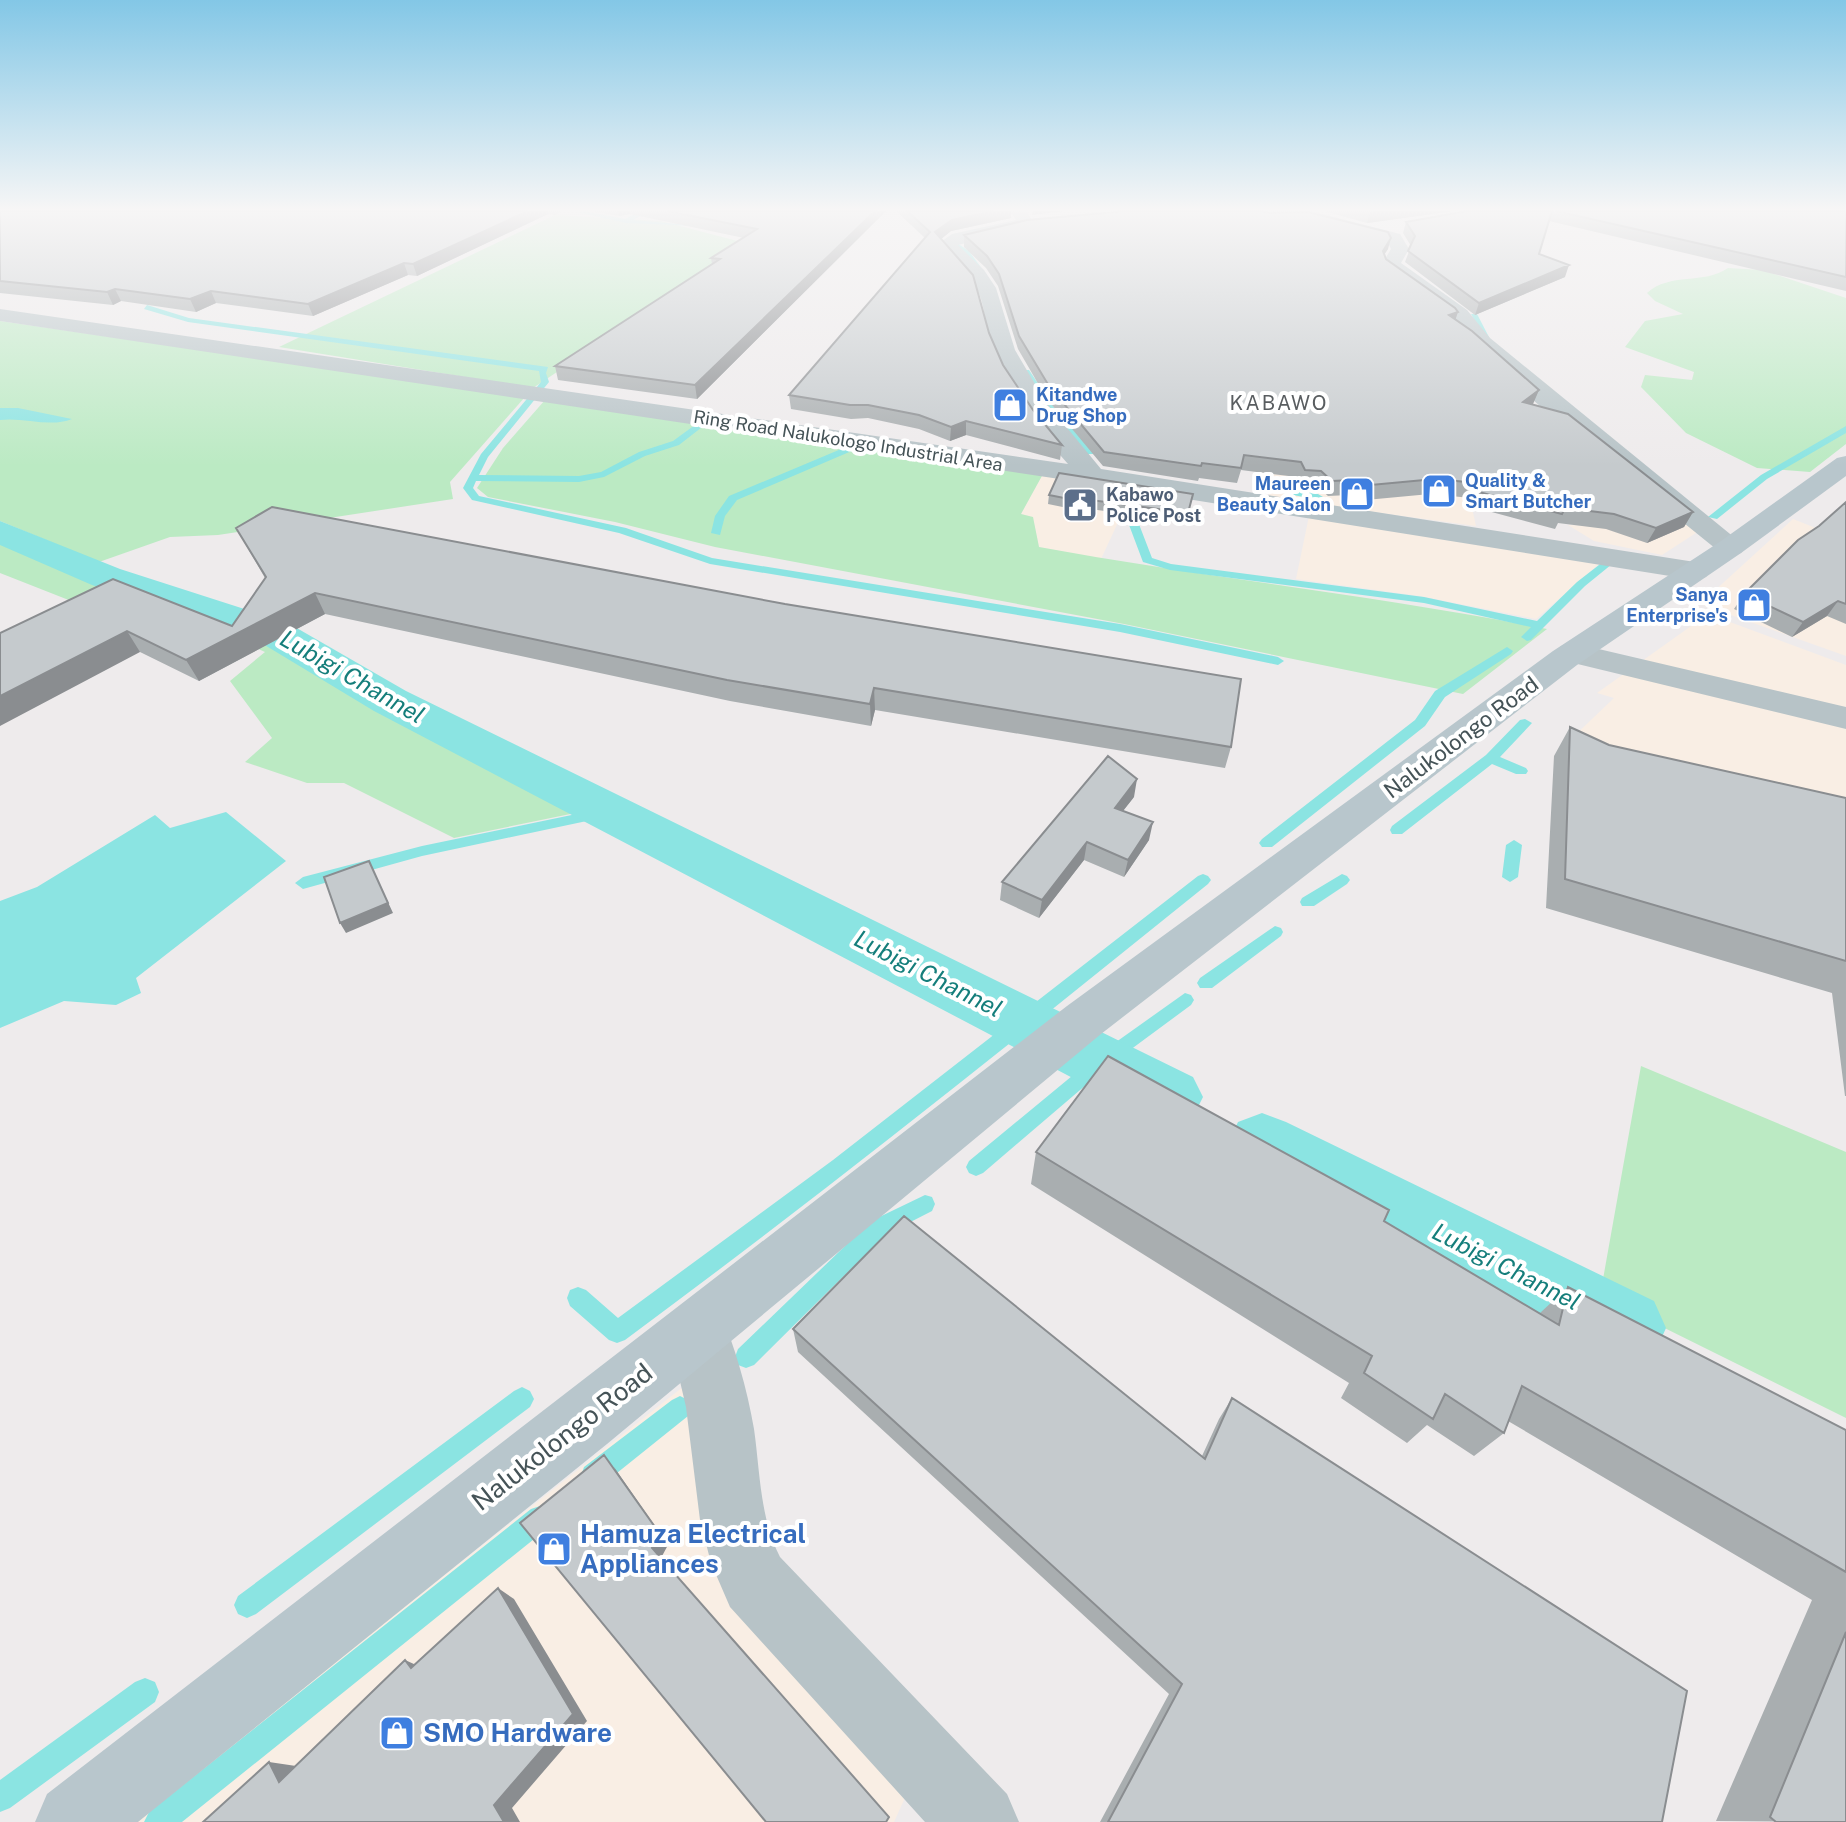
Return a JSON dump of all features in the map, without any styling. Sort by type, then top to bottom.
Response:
[{"type":"street","points":[[990,296],[1003,348],[1023,384],[1060,441],[1093,476]]},
{"type":"street","points":[[1435,296],[1460,314],[1482,343],[1558,409],[1731,547]]},
{"type":"street","name":"Ring Road Nalukologo Industrial Area","points":[[0,315],[1093,476],[1695,571]]},
{"type":"street","name":"Nalukolongo Road","points":[[75,1822],[1066,1035],[1573,653],[1731,547],[1846,464]]},
{"type":"street","points":[[1573,653],[1846,718]]},
{"type":"street","points":[[698,1330],[718,1406],[735,1517],[748,1569],[755,1582],[979,1822]]},
{"type":"shaded area","points":[[1287,462],[1298,488],[1470,476],[1543,507],[1471,503],[1476,526],[1271,498],[1253,465]]},
{"type":"shaded area","points":[[1043,474],[1134,488],[1101,559],[1039,547],[1033,518],[1021,514]]},
{"type":"shaded area","points":[[1670,503],[1699,531],[1662,555],[1594,541],[1568,525],[1593,526]]},
{"type":"shaded area","points":[[1309,516],[1600,563],[1536,619],[1420,596],[1296,579]]},
{"type":"shaded area","points":[[1793,519],[1846,540],[1846,656],[1700,604]]},
{"type":"shaded area","points":[[1708,614],[1846,665],[1846,813],[1570,740],[1614,698],[1597,693]]},
{"type":"shaded area","points":[[693,1379],[726,1573],[913,1780],[894,1822],[132,1822]]},
{"type":"green space","points":[[386,296],[671,296],[533,388],[279,347]]},
{"type":"green space","points":[[1650,296],[1846,298],[1846,444],[1810,472],[1757,468],[1686,433],[1641,387],[1645,375],[1692,380],[1694,372],[1625,347],[1645,321],[1683,314]]},
{"type":"green space","points":[[0,321],[525,397],[450,482],[453,499],[218,535],[170,537],[99,562],[0,521]]},
{"type":"green space","points":[[545,400],[1043,474],[1021,514],[1033,517],[1039,547],[1547,629],[1463,694],[1124,624],[715,547],[615,522],[488,497],[477,488],[503,448]]},
{"type":"green space","points":[[0,541],[124,591],[89,608],[0,573]]},
{"type":"green space","points":[[139,596],[261,633],[377,703],[585,811],[454,838],[344,783],[307,783],[245,762],[272,738],[230,681],[265,652]]},
{"type":"green space","points":[[1641,1066],[1846,1152],[1846,1418],[1600,1296]]},
{"type":"water","points":[[0,408],[18,408],[72,419],[55,423],[0,420]]},
{"type":"water","points":[[226,812],[286,861],[136,978],[141,993],[116,1005],[64,1001],[0,1028],[0,901],[37,887],[155,815],[170,828]]},
{"type":"building","points":[[168,296],[198,296],[190,299]]},
{"type":"building","points":[[249,296],[327,296],[308,304]]},
{"type":"building","points":[[663,296],[787,296],[695,385],[555,366]]},
{"type":"building","points":[[875,296],[979,296],[989,333],[1003,365],[1033,410],[1062,445],[966,421],[951,427],[919,415],[789,395]]},
{"type":"building","points":[[1006,296],[1438,296],[1458,312],[1449,315],[1472,331],[1539,390],[1523,402],[1568,414],[1693,512],[1656,528],[1614,514],[1565,508],[1562,514],[1479,492],[1477,483],[1435,479],[1360,486],[1353,480],[1332,481],[1321,471],[1305,470],[1301,462],[1244,455],[1241,468],[1202,463],[1201,466],[1104,452],[1049,386],[1019,336]]},
{"type":"building","points":[[1469,296],[1496,296],[1479,303]]},
{"type":"building","points":[[1059,473],[1193,494],[1188,513],[1091,500],[1089,503],[1049,495]]},
{"type":"building","points":[[1846,502],[1846,604],[1838,601],[1803,622],[1744,594],[1798,540]]},
{"type":"building","points":[[272,507],[785,604],[1241,679],[1231,747],[874,688],[870,704],[727,680],[315,593],[186,660],[127,631],[0,696],[0,633],[113,579],[232,626],[266,577],[236,528]]},
{"type":"building","points":[[1570,727],[1609,745],[1846,798],[1846,961],[1565,879]]},
{"type":"building","points":[[1108,756],[1137,779],[1115,808],[1153,822],[1128,860],[1087,842],[1042,900],[1002,882]]},
{"type":"building","points":[[369,861],[388,903],[340,923],[324,877]]},
{"type":"building","points":[[1108,1056],[1389,1210],[1384,1221],[1559,1325],[1568,1287],[1846,1430],[1846,1572],[1522,1386],[1504,1433],[1445,1394],[1433,1419],[1364,1373],[1372,1356],[1036,1152]]},
{"type":"building","points":[[904,1216],[1205,1459],[1232,1398],[1687,1691],[1662,1822],[1108,1822],[1182,1684],[793,1329]]},
{"type":"building","points":[[604,1455],[660,1534],[652,1548],[889,1817],[886,1822],[766,1822],[520,1523]]},
{"type":"building","points":[[498,1588],[573,1714],[494,1805],[504,1822],[203,1822],[269,1762],[279,1782],[405,1660],[411,1668]]},
{"type":"building","points":[[1846,1632],[1846,1822],[1776,1822],[1770,1817]]},
{"type":"waterway","points":[[147,307],[188,320],[545,369],[542,373],[545,382],[484,456],[468,488],[476,498],[622,530],[710,561],[1120,628],[1278,661]]},
{"type":"waterway","points":[[1474,316],[1487,337]]},
{"type":"waterway","points":[[1026,372],[1053,412],[1090,452]]},
{"type":"waterway","points":[[474,478],[579,479],[604,474],[642,454],[676,443],[702,424]]},
{"type":"waterway","points":[[1713,517],[1764,477],[1846,429]]},
{"type":"waterway","points":[[716,533],[720,516],[733,498],[853,447],[873,450]]},
{"type":"waterway","points":[[1273,488],[1318,497]]},
{"type":"waterway","points":[[1122,493],[1147,560],[1170,567],[1424,600],[1539,625]]},
{"type":"waterway","name":"Lubigi Channel","points":[[0,532],[106,577],[273,632],[390,701],[1170,1097]]},
{"type":"waterway","points":[[1539,625],[1581,584],[1612,560]]},
{"type":"waterway","points":[[1527,637],[1539,625]]},
{"type":"waterway","points":[[1267,843],[1420,723],[1440,694],[1507,651]]},
{"type":"waterway","points":[[1491,758],[1525,723]]},
{"type":"waterway","points":[[1397,830],[1491,758]]},
{"type":"waterway","points":[[1491,758],[1521,771]]},
{"type":"waterway","points":[[303,883],[422,851],[610,812]]},
{"type":"waterway","points":[[1510,877],[1514,845]]},
{"type":"waterway","points":[[578,1298],[617,1332],[840,1166],[1203,880]]},
{"type":"waterway","points":[[1308,902],[1342,880]]},
{"type":"waterway","points":[[1206,983],[1275,932]]},
{"type":"waterway","points":[[976,1167],[1101,1062],[1185,1000]]},
{"type":"waterway","name":"Lubigi Channel","points":[[1262,1143],[1627,1328]]},
{"type":"waterway","points":[[746,1357],[878,1228],[925,1204]]},
{"type":"waterway","points":[[247,1605],[522,1399]]},
{"type":"waterway","points":[[593,1476],[680,1408]]},
{"type":"waterway","points":[[159,1822],[540,1518]]},
{"type":"waterway","points":[[0,1798],[145,1692]]},
{"type":"place","name":"Kitandwe Drug Shop","points":[[1010,405]]},
{"type":"place","name":"Quality & Smart Butcher","points":[[1439,491]]},
{"type":"place","name":"Maureen Beauty Salon","points":[[1357,494]]},
{"type":"place","name":"Kabawo Police Post","points":[[1080,505]]},
{"type":"place","name":"Sanya Enterprise's","points":[[1754,605]]},
{"type":"place","name":"Hamuza Electrical Appliances","points":[[554,1549]]},
{"type":"place","name":"SMO Hardware","points":[[397,1733]]},
{"type":"district","name":"KABAWO","points":[[1279,403]]}]
